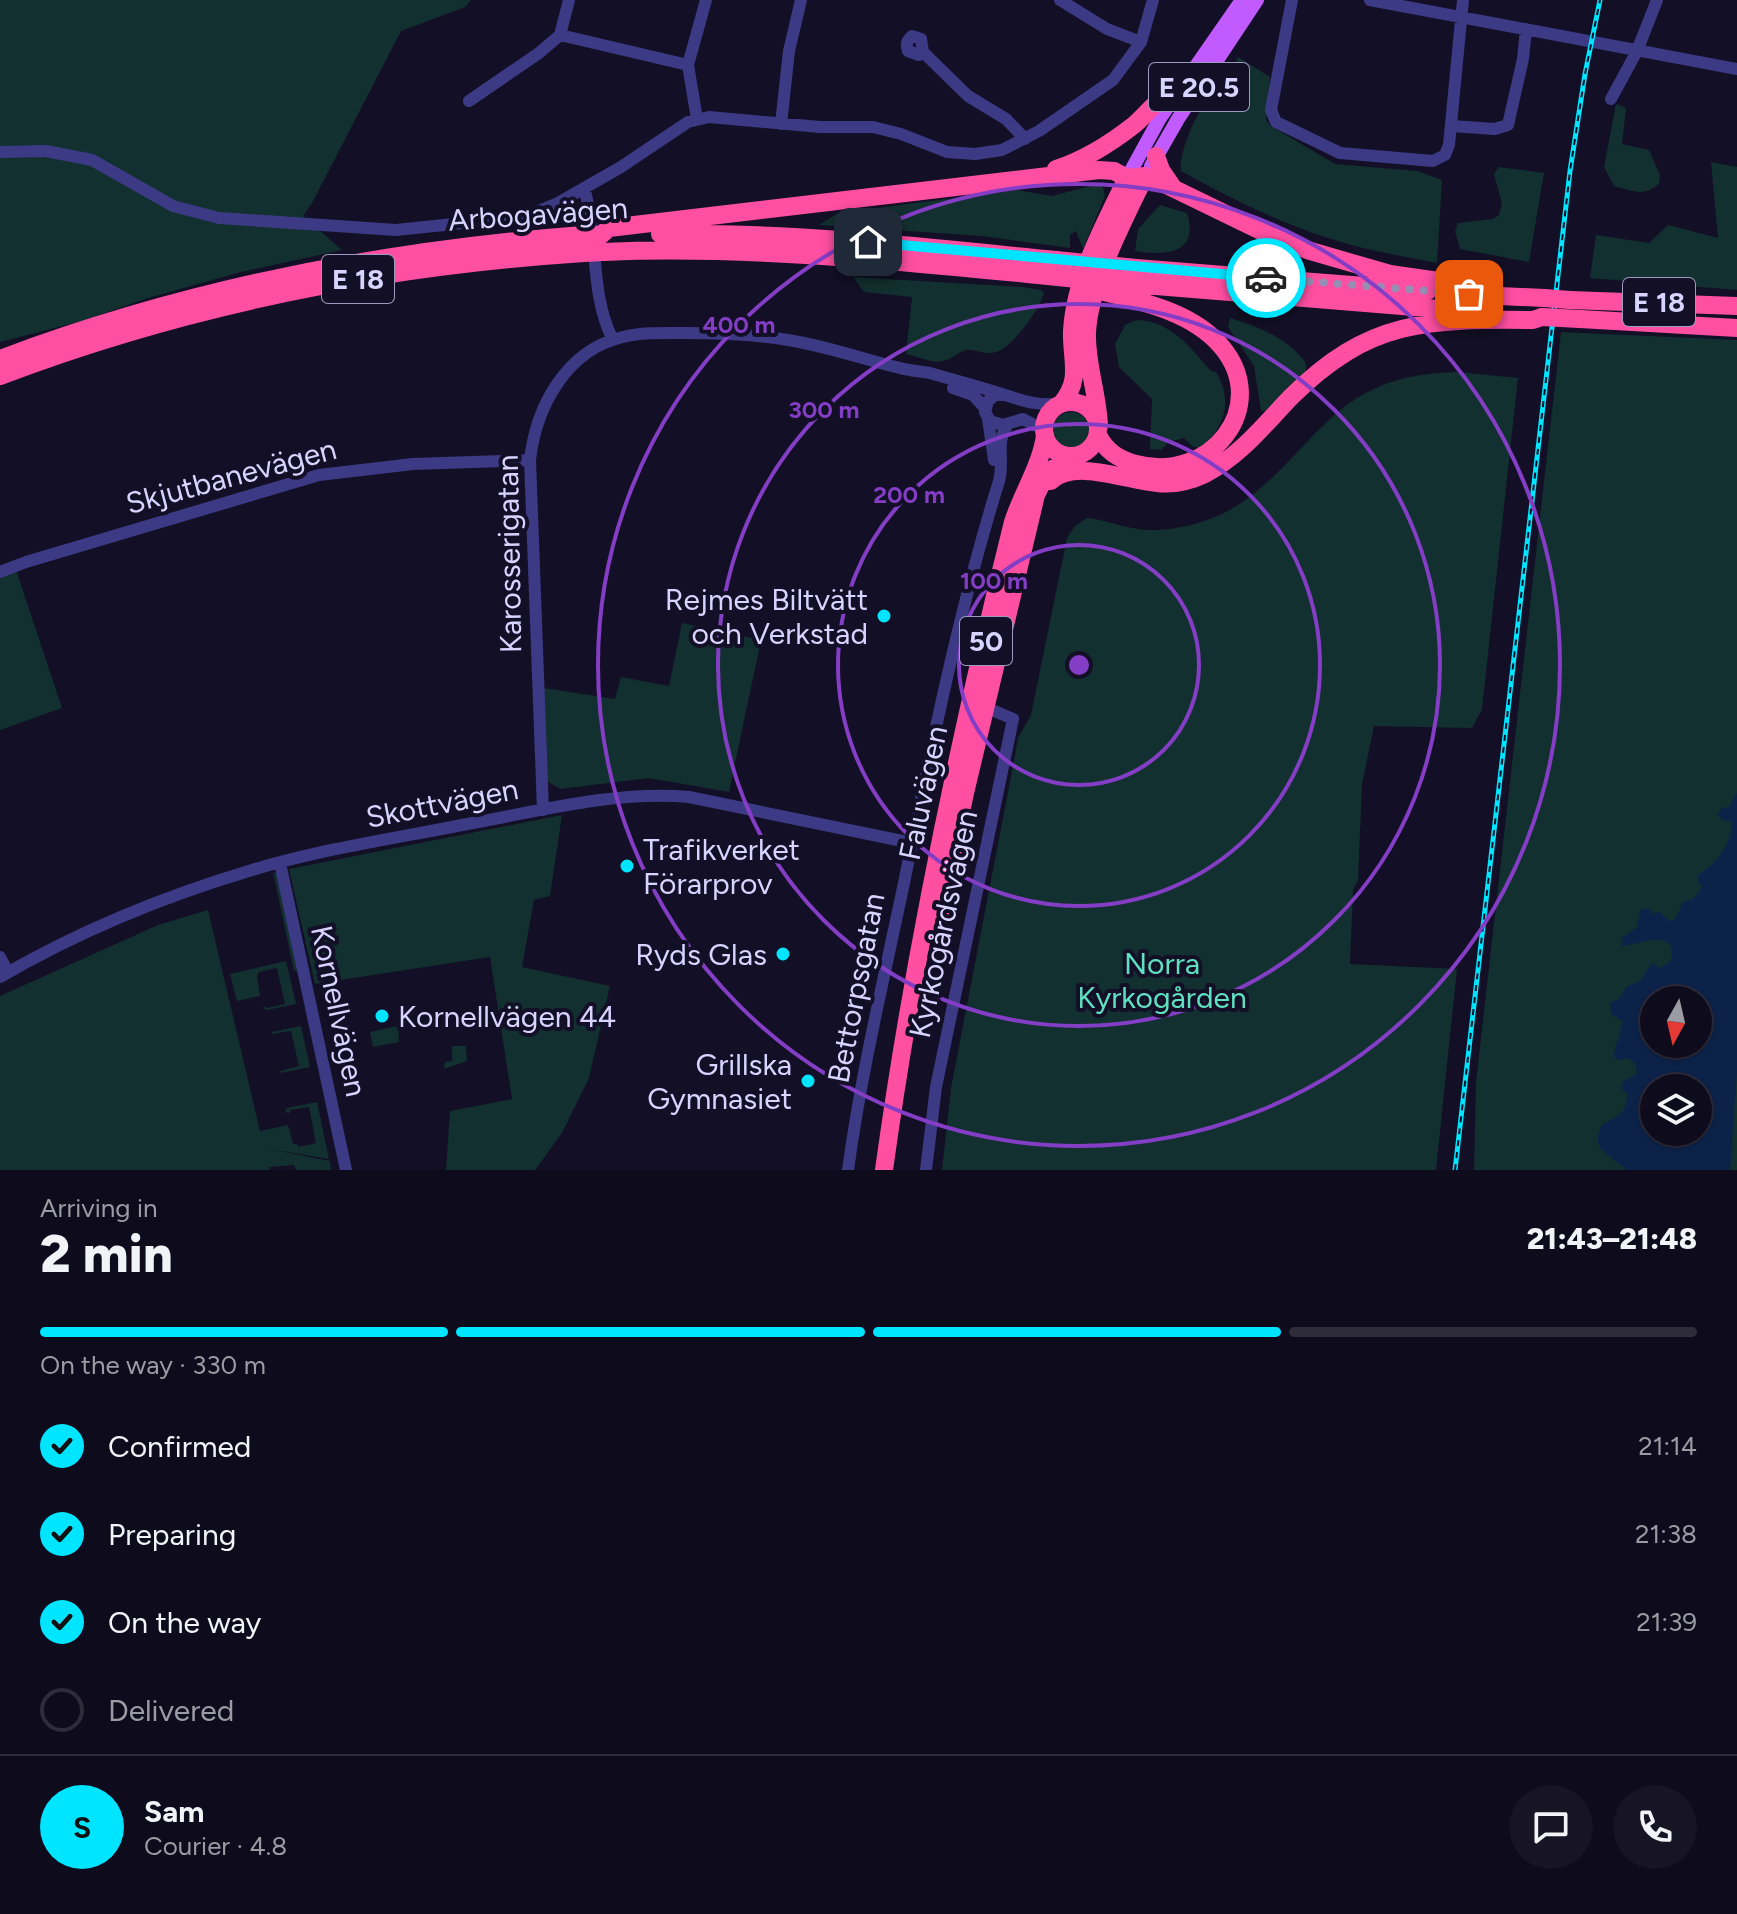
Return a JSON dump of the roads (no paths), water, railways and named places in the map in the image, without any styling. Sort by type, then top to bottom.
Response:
[{"type":"highway","name":"E 18","points":[[1044,177],[1053,169],[1081,158],[1120,136],[1166,93],[1179,90]]},
{"type":"highway","points":[[1156,156],[1161,170],[1174,188]]},
{"type":"highway","name":"E 18","points":[[593,244],[609,228],[1099,170],[1136,177]]},
{"type":"highway","name":"50","points":[[1136,177],[1174,188],[1294,245],[1375,270],[1442,301],[1533,320],[1543,308]]},
{"type":"highway","name":"E 20.5","points":[[1045,432],[1048,415],[1072,390],[1075,381],[1072,348],[1074,318],[1129,209],[1125,202],[1136,177]]},
{"type":"highway","name":"E 20.5","points":[[1098,430],[1087,333],[1090,309],[1097,274],[1136,177]]},
{"type":"highway","name":"Arbogavägen","points":[[0,359],[142,311],[306,271],[451,247],[593,244],[714,234],[783,236],[1056,260],[1097,274]]},
{"type":"highway","name":"Arbogavägen","points":[[0,376],[108,338],[263,298],[415,270],[593,244],[776,252],[1028,274],[1097,274]]},
{"type":"highway","name":"E 18","points":[[1097,274],[1136,268],[1442,301]]},
{"type":"highway","name":"E 18","points":[[1097,274],[1442,301],[1489,296],[1580,319],[1737,328]]},
{"type":"highway","name":"E 18","points":[[1061,404],[1075,402],[1088,407],[1095,416],[1108,450],[1126,461],[1151,467],[1181,466],[1203,457],[1218,445],[1231,427],[1239,396],[1232,363],[1220,345],[1204,330],[1097,274]]},
{"type":"highway","name":"E 18","points":[[1543,308],[1582,300],[1737,306]]},
{"type":"highway","name":"50","points":[[1022,554],[1040,503],[1055,476],[1079,471],[1168,483],[1206,473],[1242,448],[1310,380],[1349,349],[1442,301]]},
{"type":"highway","points":[[1072,456],[1087,451],[1098,430]]},
{"type":"highway","name":"50","points":[[1045,432],[1055,451],[1133,479]]},
{"type":"highway","name":"Faluvägen","points":[[884,1170],[909,1010],[944,859],[1013,522],[1042,452],[1045,432]]},
{"type":"highway","name":"Faluvägen","points":[[896,1170],[944,859],[1039,487],[1052,468],[1072,456]]},
{"type":"main road","name":"E 20.5","points":[[1136,177],[1179,90],[1242,0]]},
{"type":"main road","name":"E 20.5","points":[[1136,177],[1156,156],[1257,0]]},
{"type":"street","points":[[469,101],[560,35],[569,0]]},
{"type":"street","points":[[697,119],[688,65],[706,0]]},
{"type":"street","points":[[781,124],[789,51],[801,0]]},
{"type":"street","points":[[1060,0],[1107,29],[1141,42]]},
{"type":"street","points":[[0,152],[46,151],[92,160],[173,206],[205,216],[381,229],[431,228],[511,218],[534,213],[584,188],[697,119],[873,127],[959,154],[989,153],[1015,145],[1113,80],[1141,42],[1153,0]]},
{"type":"street","points":[[1292,0],[1271,110],[1276,122],[1340,153],[1433,161],[1440,160],[1448,151],[1463,0]]},
{"type":"street","points":[[1370,0],[1737,69]]},
{"type":"street","points":[[1611,99],[1637,51],[1657,0]]},
{"type":"street","points":[[1451,126],[1495,129],[1508,125],[1523,59],[1526,29]]},
{"type":"street","points":[[560,35],[688,65]]},
{"type":"street","points":[[923,52],[968,96],[1006,119],[1025,139]]},
{"type":"street","points":[[584,188],[590,209],[602,313],[613,340]]},
{"type":"street","name":"Karosserigatan","points":[[543,810],[530,460],[532,439],[541,409],[554,386],[582,359],[613,340],[647,333],[753,335],[815,345],[906,370],[927,372],[1031,404],[1061,404]]},
{"type":"street","name":"Karosserigatan","points":[[906,370],[925,380],[973,395],[997,425],[1023,419],[1045,432]]},
{"type":"street","points":[[987,414],[992,397],[1003,395]]},
{"type":"street","name":"Bettorpsgatan","points":[[987,414],[995,464],[994,491]]},
{"type":"street","name":"Bettorpsgatan","points":[[848,1170],[912,843],[963,607],[1000,476],[1001,435],[1009,423]]},
{"type":"street","name":"Skjutbanevägen","points":[[0,572],[319,475],[404,465],[530,460]]},
{"type":"street","name":"Kyrkogårdsvägen","points":[[926,1170],[936,1087],[1013,719],[985,707]]},
{"type":"street","name":"Skottvägen","points":[[4,975],[80,936],[175,894],[280,863],[543,810],[641,796],[689,797],[912,843]]},
{"type":"street","name":"Kornellvägen","points":[[280,863],[346,1170]]},
{"type":"street","points":[[0,957],[4,975]]},
{"type":"water","points":[[1737,792],[1737,1071],[1730,1170],[1626,1170],[1603,1151],[1598,1141],[1602,1125],[1620,1114],[1625,1106],[1627,1094],[1621,1088],[1623,1081],[1637,1074],[1636,1064],[1628,1058],[1618,1060],[1613,1056],[1623,1021],[1612,1015],[1610,1003],[1620,998],[1626,987],[1640,981],[1652,963],[1660,968],[1671,961],[1672,951],[1669,944],[1663,941],[1622,946],[1621,939],[1637,927],[1641,909],[1651,909],[1652,914],[1660,912],[1669,921],[1675,919],[1683,902],[1697,895],[1702,886],[1698,875],[1717,859],[1730,837],[1731,821],[1722,820],[1718,814],[1722,808],[1729,807]]},
{"type":"railway","points":[[1455,1170],[1570,171],[1600,0]]},
{"type":"place","name":"Rejmes Biltvätt och Verkstad","points":[[884,616]]},
{"type":"place","name":"Trafikverket Förarprov","points":[[627,866]]},
{"type":"place","name":"Ryds Glas","points":[[783,954]]},
{"type":"place","name":"Kornellvägen 44","points":[[382,1016]]},
{"type":"place","name":"Grillska Gymnasiet","points":[[808,1081]]},
{"type":"park label","name":"Norra Kyrkogården","points":[[1162,980]]}]
